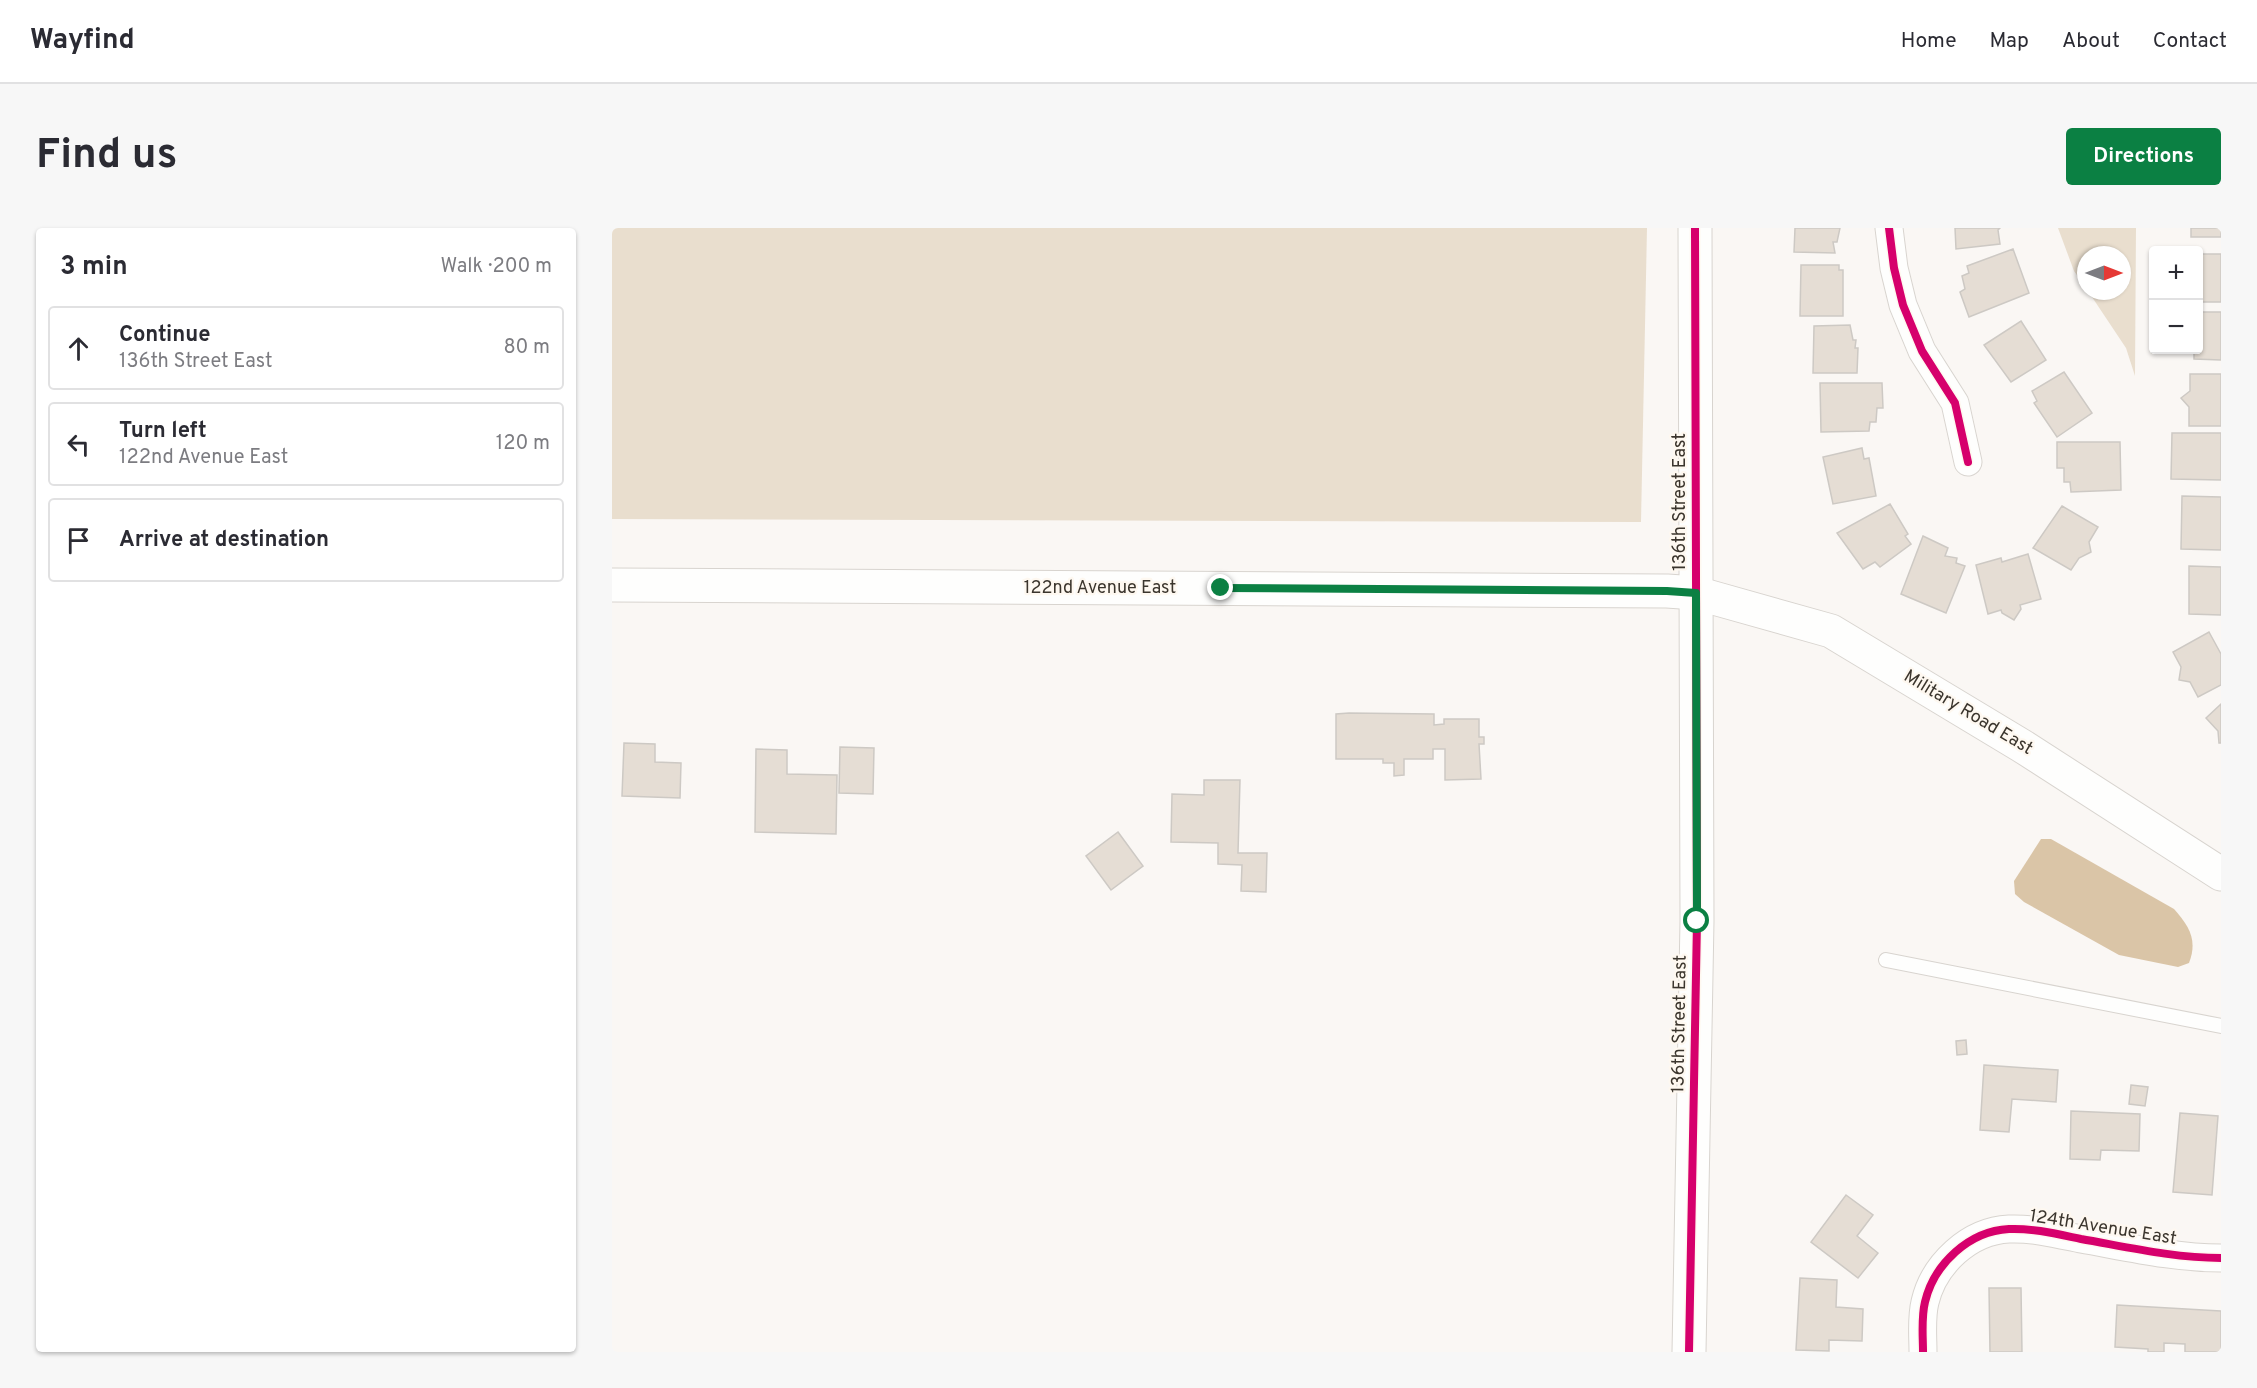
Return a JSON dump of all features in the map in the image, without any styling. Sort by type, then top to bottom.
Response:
[{"type":"main road","name":"136th Street East","points":[[1689,1352],[1697,921],[1695,228]]},
{"type":"main road","name":"122nd Avenue East","points":[[612,585],[1696,593]]},
{"type":"main road","name":"Military Road East","points":[[1696,593],[1831,632],[2022,746],[2221,874]]},
{"type":"street","points":[[1889,228],[1894,268],[1903,305],[1922,351],[1955,403],[1968,462]]},
{"type":"street","name":"124th Avenue East","points":[[1923,1352],[1924,1304],[1935,1278],[1951,1256],[1970,1241],[1992,1232],[2007,1229],[2031,1229],[2175,1255],[2221,1258]]},
{"type":"lane","points":[[1886,960],[2221,1026]]},
{"type":"shaded area","points":[[612,228],[1647,228],[1641,522],[612,519]]},
{"type":"shaded area","points":[[2058,228],[2136,228],[2135,376],[2126,348],[2094,300],[2131,300],[2131,246],[2077,246],[2077,275]]},
{"type":"shaded area","points":[[2041,839],[2051,839],[2174,909],[2188,927],[2192,940],[2192,955],[2189,963],[2178,967],[2119,955],[2024,902],[2015,894],[2014,881]]},
{"type":"building","points":[[1795,228],[1840,228],[1837,242],[1833,242],[1835,253],[1794,252]]},
{"type":"building","points":[[1955,228],[2000,228],[1998,230],[2000,244],[1956,249]]},
{"type":"building","points":[[2191,228],[2221,228],[2221,237],[2191,237]]},
{"type":"building","points":[[2013,249],[2029,293],[1969,317],[1960,292],[1965,289],[1962,276],[1969,273],[1967,266]]},
{"type":"building","points":[[2203,254],[2221,254],[2221,302],[2203,302]]},
{"type":"building","points":[[1801,265],[1839,265],[1839,270],[1843,270],[1843,316],[1800,316]]},
{"type":"building","points":[[2203,312],[2221,312],[2221,360],[2194,359],[2194,354],[2203,354]]},
{"type":"building","points":[[2021,321],[2046,360],[2011,382],[1984,345]]},
{"type":"building","points":[[1850,325],[1853,340],[1856,340],[1855,348],[1858,348],[1857,373],[1813,373],[1814,326]]},
{"type":"building","points":[[2064,372],[2092,413],[2057,437],[2034,403],[2037,401],[2032,391]]},
{"type":"building","points":[[2190,374],[2221,374],[2221,426],[2189,426],[2189,407],[2181,398],[2190,391]]},
{"type":"building","points":[[1820,383],[1882,383],[1883,408],[1877,408],[1876,422],[1870,422],[1869,431],[1821,432]]},
{"type":"building","points":[[2172,433],[2221,433],[2221,480],[2171,479]]},
{"type":"building","points":[[2057,442],[2120,442],[2121,490],[2071,492],[2070,482],[2064,482],[2064,468],[2057,468]]},
{"type":"building","points":[[1862,448],[1864,459],[1869,458],[1876,496],[1833,504],[1823,457]]},
{"type":"building","points":[[2182,496],[2221,497],[2221,550],[2181,549]]},
{"type":"building","points":[[1890,504],[1908,534],[1905,536],[1911,544],[1880,567],[1875,562],[1863,569],[1837,533]]},
{"type":"building","points":[[2062,506],[2098,527],[2089,542],[2091,552],[2079,558],[2071,570],[2033,548]]},
{"type":"building","points":[[1923,536],[1948,548],[1945,556],[1957,558],[1956,563],[1965,566],[1946,613],[1901,594]]},
{"type":"building","points":[[2028,554],[2041,599],[2020,605],[2021,609],[2014,620],[2001,610],[1988,614],[1976,565],[2001,558],[2002,562]]},
{"type":"building","points":[[2189,566],[2221,567],[2221,615],[2189,614]]},
{"type":"building","points":[[2209,632],[2221,654],[2221,685],[2198,697],[2190,682],[2179,680],[2181,667],[2173,652]]},
{"type":"building","points":[[2221,704],[2221,743],[2219,743],[2218,731],[2206,718]]},
{"type":"building","points":[[1336,714],[1434,714],[1434,725],[1444,724],[1444,719],[1479,719],[1479,737],[1484,737],[1484,744],[1479,744],[1481,779],[1445,780],[1445,749],[1433,749],[1433,759],[1404,759],[1404,775],[1394,776],[1394,763],[1383,763],[1383,759],[1336,759]]},
{"type":"building","points":[[624,743],[655,744],[655,762],[681,763],[680,798],[622,796]]},
{"type":"building","points":[[840,747],[874,748],[873,794],[839,793]]},
{"type":"building","points":[[756,749],[787,750],[787,774],[837,775],[836,834],[755,832]]},
{"type":"building","points":[[1204,780],[1240,780],[1238,853],[1267,853],[1266,892],[1241,891],[1242,865],[1218,864],[1218,843],[1171,842],[1172,794],[1204,795]]},
{"type":"building","points":[[1118,832],[1143,866],[1111,890],[1086,856]]},
{"type":"building","points":[[1966,1040],[1967,1054],[1957,1055],[1956,1041]]},
{"type":"building","points":[[1984,1065],[2058,1070],[2056,1102],[2012,1099],[2009,1132],[1980,1130]]},
{"type":"building","points":[[2131,1085],[2148,1087],[2145,1106],[2129,1104]]},
{"type":"building","points":[[2071,1111],[2140,1114],[2139,1151],[2101,1150],[2100,1160],[2070,1159]]},
{"type":"building","points":[[2180,1113],[2218,1116],[2212,1195],[2173,1192]]},
{"type":"building","points":[[1846,1195],[1873,1215],[1857,1236],[1878,1253],[1858,1278],[1811,1242]]},
{"type":"building","points":[[1800,1278],[1837,1280],[1836,1307],[1863,1309],[1862,1341],[1829,1340],[1829,1351],[1796,1350]]},
{"type":"building","points":[[1989,1288],[2021,1288],[2022,1352],[1990,1352]]},
{"type":"building","points":[[2117,1305],[2221,1311],[2221,1352],[2185,1352],[2185,1344],[2164,1343],[2164,1352],[2115,1347]]},
{"type":"cycle path","points":[[1689,1352],[1697,921],[1695,228]]},
{"type":"cycle path","points":[[1889,228],[1894,268],[1903,305],[1922,351],[1955,403],[1968,462]]},
{"type":"cycle path","points":[[1923,1352],[1925,1302],[1936,1275],[1955,1252],[1967,1243],[1994,1231],[2036,1230],[2151,1252],[2221,1258]]},
{"type":"route","points":[[1221,588],[1696,593],[1697,921]]}]
